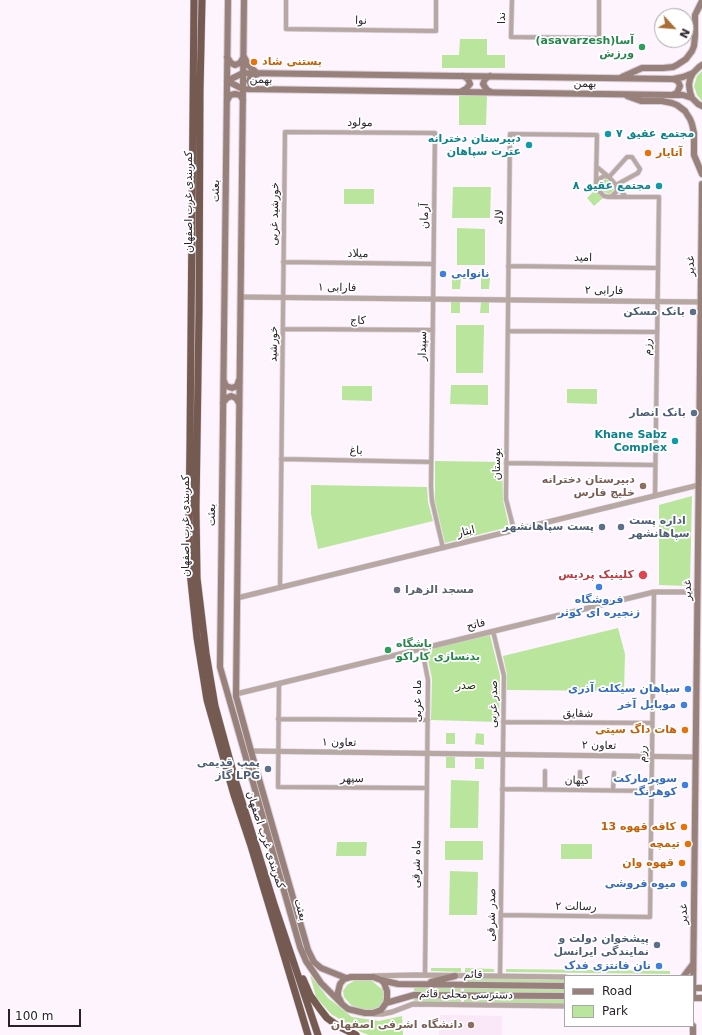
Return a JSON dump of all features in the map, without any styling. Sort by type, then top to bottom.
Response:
[{"type":"highway","name":"کمربندی غرب اصفهان","points":[[194,0],[189,519],[191,586],[197,638],[207,700],[234,795],[251,846],[308,1035]]},
{"type":"highway","name":"کمربندی غرب اصفهان","points":[[202,0],[196,508],[197,578],[206,653],[215,706],[236,783],[274,904],[318,1035]]},
{"type":"highway","points":[[288,946],[310,995],[320,1009],[327,1018],[338,1026],[356,1035]]},
{"type":"main road","name":"بعثت","points":[[228,0],[220,667],[300,947],[306,961],[321,983],[342,1004]]},
{"type":"main road","name":"بعثت","points":[[244,0],[236,694],[251,752],[308,950],[314,962],[321,968],[346,978]]},
{"type":"main road","points":[[620,78],[642,68],[673,67],[686,59],[694,46],[696,15],[702,1]]},
{"type":"main road","points":[[227,57],[231,63],[235,65],[242,62],[244,57]]},
{"type":"main road","points":[[244,57],[249,66],[258,74],[252,76],[250,81],[252,87],[259,90]]},
{"type":"main road","points":[[702,59],[700,66],[693,73],[689,85],[692,98],[700,105],[702,112]]},
{"type":"main road","name":"بهمن","points":[[227,82],[243,73],[673,79],[693,73]]},
{"type":"main road","points":[[460,92],[466,89],[470,84],[468,79],[462,76]]},
{"type":"main road","points":[[491,76],[485,79],[483,84],[487,90],[492,92]]},
{"type":"main road","points":[[672,95],[676,93],[680,86],[678,81],[673,79]]},
{"type":"main road","name":"بهمن","points":[[227,82],[243,89],[259,90],[683,95],[692,98]]},
{"type":"main road","points":[[243,102],[249,93],[259,90]]},
{"type":"main road","points":[[227,102],[228,97],[235,94],[242,97],[243,102]]},
{"type":"main road","points":[[621,94],[641,101],[662,101],[672,103],[685,111],[692,124],[694,133],[694,155],[702,174]]},
{"type":"main road","name":"غدیر","points":[[693,975],[701,408],[702,184]]},
{"type":"main road","points":[[224,380],[226,386],[232,388],[236,386],[240,380]]},
{"type":"main road","points":[[223,404],[227,398],[232,396],[236,398],[239,404]]},
{"type":"main road","points":[[695,840],[696,845],[702,848]]},
{"type":"main road","points":[[694,865],[696,861],[702,857]]},
{"type":"main road","points":[[685,975],[693,963]]},
{"type":"main road","points":[[361,976],[373,977],[381,980],[386,986],[388,995],[386,1003],[377,1012],[369,1014],[348,1009],[342,1004],[338,996],[338,988],[341,981],[346,978],[361,976]]},
{"type":"main road","points":[[423,984],[455,976]]},
{"type":"main road","name":"قائم","points":[[381,980],[398,984],[564,986]]},
{"type":"main road","name":"قائم","points":[[386,1003],[414,995],[564,996]]},
{"type":"street","name":"نوا","points":[[286,0],[286,29],[436,31],[436,0]]},
{"type":"street","name":"ندا","points":[[512,0],[511,37],[599,38],[600,0]]},
{"type":"street","name":"مولود","points":[[285,132],[435,133]]},
{"type":"street","name":"خورشید غربی","points":[[283,298],[285,132]]},
{"type":"street","name":"آرمان","points":[[433,299],[435,133]]},
{"type":"street","name":"لاله","points":[[508,331],[510,134],[597,135],[597,167]]},
{"type":"street","points":[[609,177],[627,157],[632,156],[640,169],[638,173],[616,185]]},
{"type":"street","points":[[597,167],[609,177],[626,197]]},
{"type":"street","points":[[597,167],[596,183],[597,188],[602,194],[610,197],[626,197]]},
{"type":"street","points":[[596,183],[601,177],[609,177]]},
{"type":"street","points":[[610,197],[617,190],[616,185]]},
{"type":"street","name":"رزم","points":[[626,197],[659,198],[655,496]]},
{"type":"street","name":"میلاد","points":[[283,262],[433,264]]},
{"type":"street","name":"امید","points":[[508,266],[658,268]]},
{"type":"street","name":"فارابی ۱","points":[[241,297],[508,300]]},
{"type":"street","name":"خورشید","points":[[280,588],[283,298]]},
{"type":"street","name":"سپیدار","points":[[433,299],[432,501],[443,548]]},
{"type":"street","name":"فارابی ۲","points":[[508,300],[701,302]]},
{"type":"street","name":"کاج","points":[[283,329],[432,330]]},
{"type":"street","points":[[508,331],[657,332]]},
{"type":"street","name":"بوستان","points":[[508,331],[506,499],[514,530]]},
{"type":"street","name":"باغ","points":[[281,459],[431,462]]},
{"type":"street","points":[[506,462],[655,465]]},
{"type":"street","name":"ایثار","points":[[237,598],[699,485]]},
{"type":"street","name":"رزم","points":[[650,917],[654,592]]},
{"type":"street","name":"فاتح","points":[[236,694],[654,592],[698,592]]},
{"type":"street","name":"صدر غربی","points":[[493,631],[504,676],[503,754]]},
{"type":"street","name":"ماه غربی","points":[[422,649],[428,680],[428,754]]},
{"type":"street","points":[[278,752],[279,684]]},
{"type":"street","points":[[278,718],[428,720]]},
{"type":"street","name":"شقایق","points":[[503,722],[652,723]]},
{"type":"street","name":"تعاون ۱","points":[[251,752],[503,754]]},
{"type":"street","name":"سپهر","points":[[278,752],[278,787],[427,788]]},
{"type":"street","name":"ماه شرقی","points":[[425,976],[428,754]]},
{"type":"street","name":"تعاون ۲","points":[[503,754],[696,757]]},
{"type":"street","name":"صدر شرقی","points":[[500,976],[503,754]]},
{"type":"street","points":[[545,771],[545,790]]},
{"type":"street","points":[[580,772],[580,790]]},
{"type":"street","points":[[613,790],[614,773]]},
{"type":"street","name":"کیهان","points":[[502,789],[652,791]]},
{"type":"street","name":"رسالت ۲","points":[[501,915],[650,917]]},
{"type":"street","name":"دسترسی محلی قائم","points":[[361,976],[564,977]]},
{"type":"street","name":"دسترسی محلی قائم","points":[[369,1014],[382,1014],[414,1004],[564,1006]]},
{"type":"shaded area","name":"دانشگاه اشرفی اصفهان","points":[[440,1015],[502,1016],[502,1035],[439,1035]]},
{"type":"green space","points":[[460,39],[487,39],[487,55],[505,55],[505,68],[442,68],[442,55],[459,55]]},
{"type":"green space","points":[[702,71],[702,101],[697,95],[694,86],[697,76]]},
{"type":"green space","points":[[459,96],[487,96],[486,125],[459,125]]},
{"type":"green space","points":[[606,179],[614,188],[609,194],[604,192],[599,186],[601,181]]},
{"type":"green space","points":[[453,187],[491,187],[490,218],[452,218]]},
{"type":"green space","points":[[344,189],[374,189],[374,204],[344,204]]},
{"type":"green space","points":[[595,190],[603,198],[594,206],[587,198]]},
{"type":"green space","points":[[457,228],[485,229],[485,265],[457,265]]},
{"type":"green space","points":[[452,278],[461,278],[460,289],[452,289]]},
{"type":"green space","points":[[481,278],[490,278],[489,289],[481,289]]},
{"type":"green space","points":[[451,302],[460,302],[460,313],[451,313]]},
{"type":"green space","points":[[481,302],[489,302],[489,313],[480,313]]},
{"type":"green space","points":[[456,325],[484,325],[483,373],[456,373]]},
{"type":"green space","points":[[451,385],[488,385],[488,405],[450,404]]},
{"type":"green space","points":[[342,386],[372,386],[372,401],[342,400]]},
{"type":"green space","points":[[567,389],[597,389],[597,404],[567,403]]},
{"type":"green space","points":[[435,461],[502,462],[503,500],[509,527],[445,543],[435,501]]},
{"type":"green space","points":[[311,485],[427,487],[428,502],[433,521],[318,549],[311,514]]},
{"type":"green space","points":[[692,496],[690,586],[659,585],[659,505]]},
{"type":"green space","points":[[618,628],[625,654],[624,691],[507,690],[507,675],[503,656]]},
{"type":"green space","name":"صدر","points":[[490,635],[500,676],[499,722],[431,720],[432,679],[426,650]]},
{"type":"green space","points":[[446,733],[455,733],[455,744],[446,744]]},
{"type":"green space","points":[[476,733],[484,734],[484,745],[475,744]]},
{"type":"green space","points":[[446,757],[455,757],[455,768],[446,768]]},
{"type":"green space","points":[[475,758],[484,758],[484,769],[475,769]]},
{"type":"green space","points":[[451,780],[479,781],[478,828],[450,828]]},
{"type":"green space","points":[[445,841],[483,841],[483,860],[445,860]]},
{"type":"green space","points":[[337,842],[367,842],[366,856],[336,856]]},
{"type":"green space","points":[[561,844],[592,844],[592,859],[561,859]]},
{"type":"green space","points":[[450,871],[478,872],[477,915],[449,915]]},
{"type":"green space","points":[[431,968],[461,968],[461,972],[431,971]]},
{"type":"green space","points":[[465,968],[494,969],[494,972],[465,972]]},
{"type":"green space","points":[[506,969],[670,971],[670,974],[506,972]]},
{"type":"green space","points":[[310,975],[328,998],[352,1017],[379,1021],[402,1016],[403,1035],[369,1035],[361,1032],[331,1014],[316,997]]},
{"type":"green space","points":[[465,978],[564,980],[564,984],[465,983]]},
{"type":"green space","points":[[357,979],[372,981],[383,990],[385,999],[381,1006],[372,1010],[362,1010],[351,1005],[344,997],[343,991],[347,985]]},
{"type":"green space","points":[[414,986],[461,987],[461,992],[414,992]]},
{"type":"green space","points":[[464,987],[564,988],[564,993],[464,992]]},
{"type":"green space","points":[[414,997],[461,998],[461,1002],[414,1002]]},
{"type":"green space","points":[[464,998],[564,999],[564,1004],[464,1002]]},
{"type":"place","name":"(asavarzesh)آسا ورزش","points":[[642,47]]},
{"type":"place","name":"بستنی شاد","points":[[254,62]]},
{"type":"place","name":"مجتمع عقیق ۷","points":[[608,134]]},
{"type":"place","name":"دبیرستان دخترانه عترت سپاهان","points":[[529,145]]},
{"type":"place","name":"آتایار","points":[[648,153]]},
{"type":"place","name":"مجتمع عقیق ۸","points":[[659,186]]},
{"type":"place","name":"نانوایی","points":[[443,274]]},
{"type":"place","name":"بانک مسکن","points":[[693,312]]},
{"type":"place","name":"بانک انصار","points":[[694,413]]},
{"type":"place","name":"Khane Sabz Complex","points":[[675,441]]},
{"type":"place","name":"دبیرستان دخترانه خلیج فارس","points":[[643,486]]},
{"type":"place","name":"پست سپاهانشهر","points":[[602,527]]},
{"type":"place","name":"اداره پست سپاهانشهر","points":[[621,527]]},
{"type":"place","name":"کلینیک پردیس","points":[[643,575]]},
{"type":"place","name":"فروشگاه زنجیره ای کوثر","points":[[599,587]]},
{"type":"place","name":"مسجد الزهرا","points":[[397,590]]},
{"type":"place","name":"باشگاه بدنسازی کاراکو","points":[[388,650]]},
{"type":"place","name":"سپاهان سیکلت آذری","points":[[688,689]]},
{"type":"place","name":"موبایل آخر","points":[[684,705]]},
{"type":"place","name":"هات داگ سیتی","points":[[685,730]]},
{"type":"place","name":"پمپ قدیمی گاز LPG","points":[[268,769]]},
{"type":"place","name":"سوپرمارکت کوهرنگ","points":[[685,785]]},
{"type":"place","name":"کافه قهوه 13","points":[[684,827]]},
{"type":"place","name":"تیمچه","points":[[688,844]]},
{"type":"place","name":"قهوه وان","points":[[682,863]]},
{"type":"place","name":"میوه فروشی","points":[[684,884]]},
{"type":"place","name":"پیشخوان دولت و نمایندگی ایرانسل","points":[[657,945]]},
{"type":"place","name":"نان فانتزی فدک","points":[[659,966]]},
{"type":"place","name":"دانشگاه اشرفی اصفهان","points":[[471,1025]]}]
